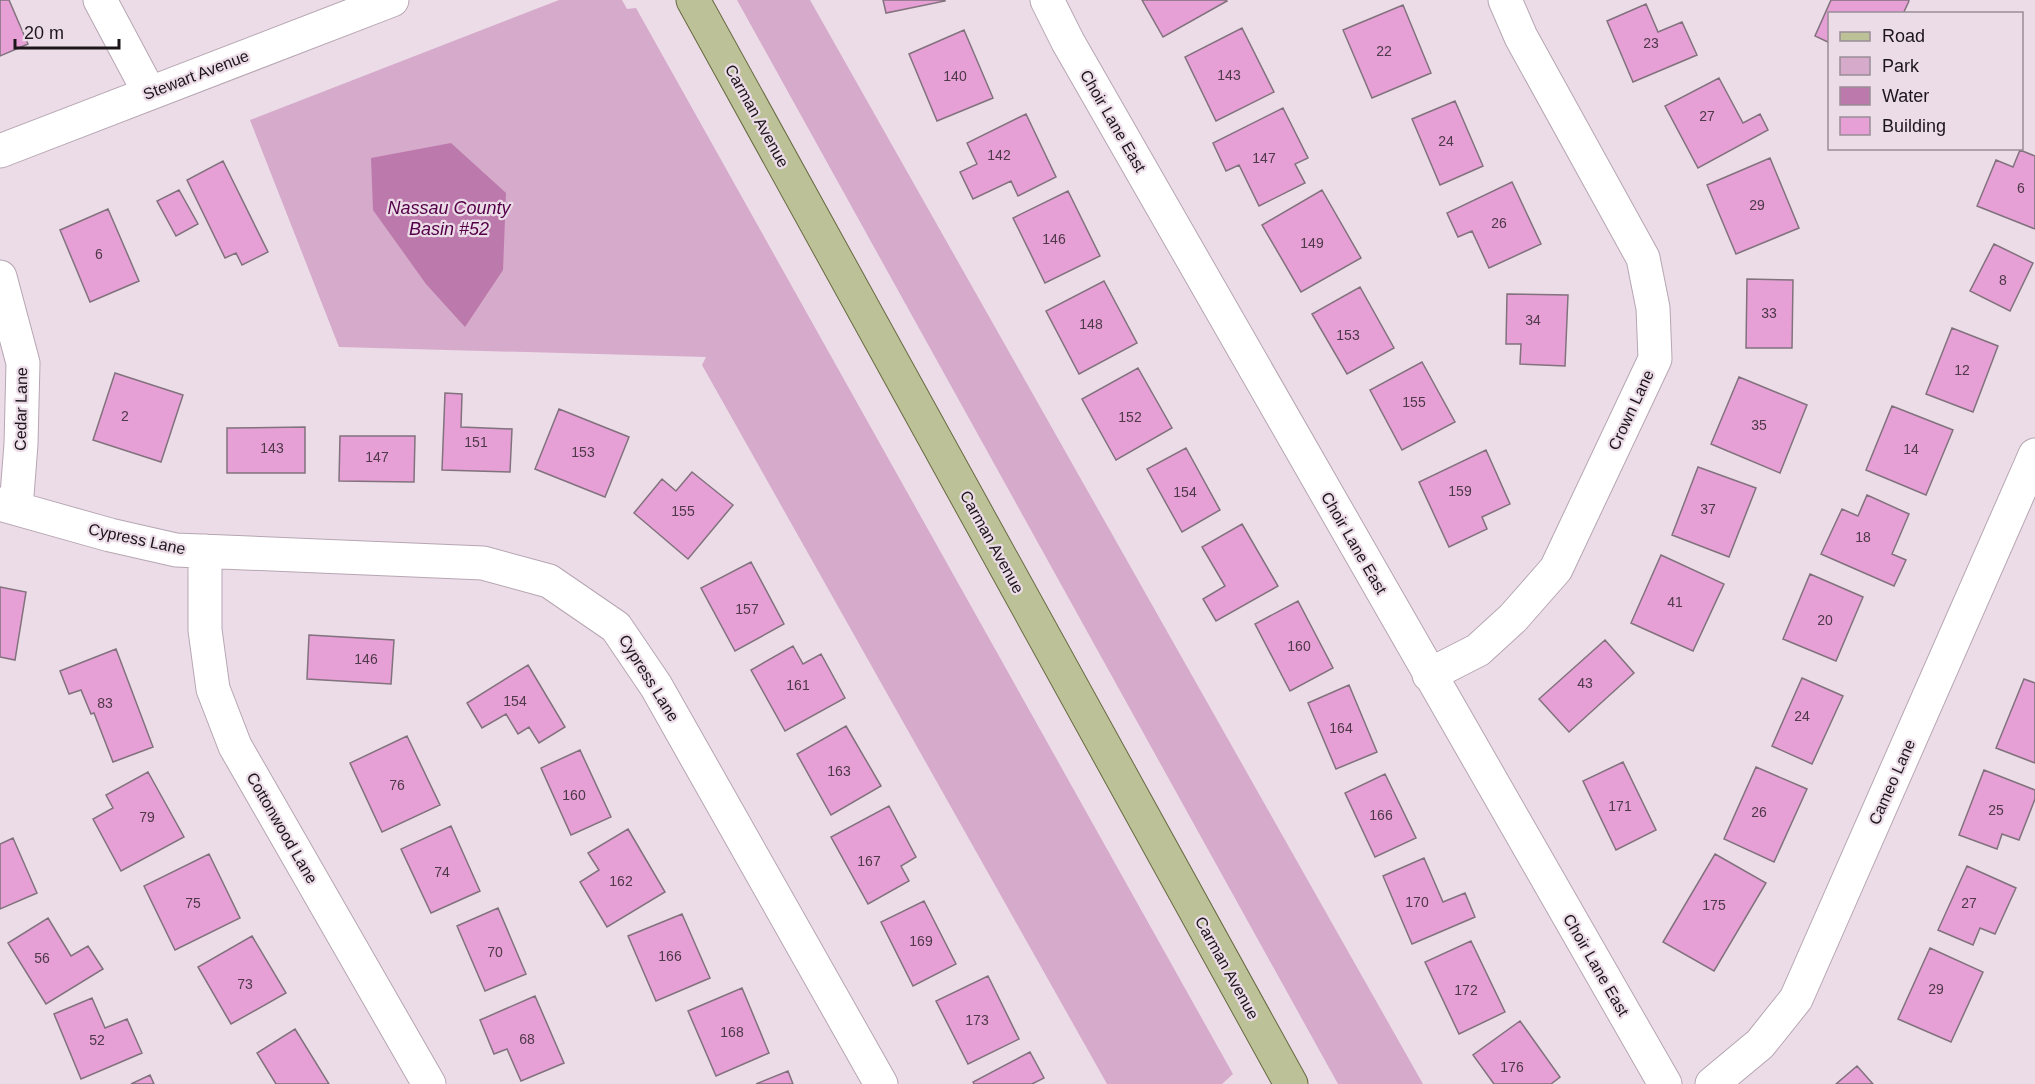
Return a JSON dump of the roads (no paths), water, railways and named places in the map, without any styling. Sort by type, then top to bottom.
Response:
[{"type":"main road","name":"Carman Avenue","points":[[693,0],[1291,1084]]},
{"type":"street","points":[[100,0],[149,93]]},
{"type":"street","name":"Stewart Avenue","points":[[0,151],[392,0]]},
{"type":"street","name":"Choir Lane East","points":[[1047,0],[1068,42],[1665,1084]]},
{"type":"street","name":"Crown Lane","points":[[1429,675],[1478,650],[1513,618],[1556,569],[1654,359],[1653,308],[1643,258],[1521,37],[1505,0]]},
{"type":"street","name":"Cedar Lane","points":[[0,277],[23,363],[21,444],[8,506]]},
{"type":"street","name":"Cameo Lane","points":[[1712,1084],[1760,1044],[1797,999],[2035,455]]},
{"type":"street","name":"Cypress Lane","points":[[8,506],[110,535],[165,547],[205,551],[483,563],[549,581],[616,627],[656,686],[881,1084]]},
{"type":"street","name":"Cottonwood Lane","points":[[205,551],[205,630],[213,689],[235,746],[429,1084]]},
{"type":"water","name":"Nassau County Basin #52","points":[[451,143],[506,193],[503,270],[465,327],[426,284],[373,210],[371,158]]}]
